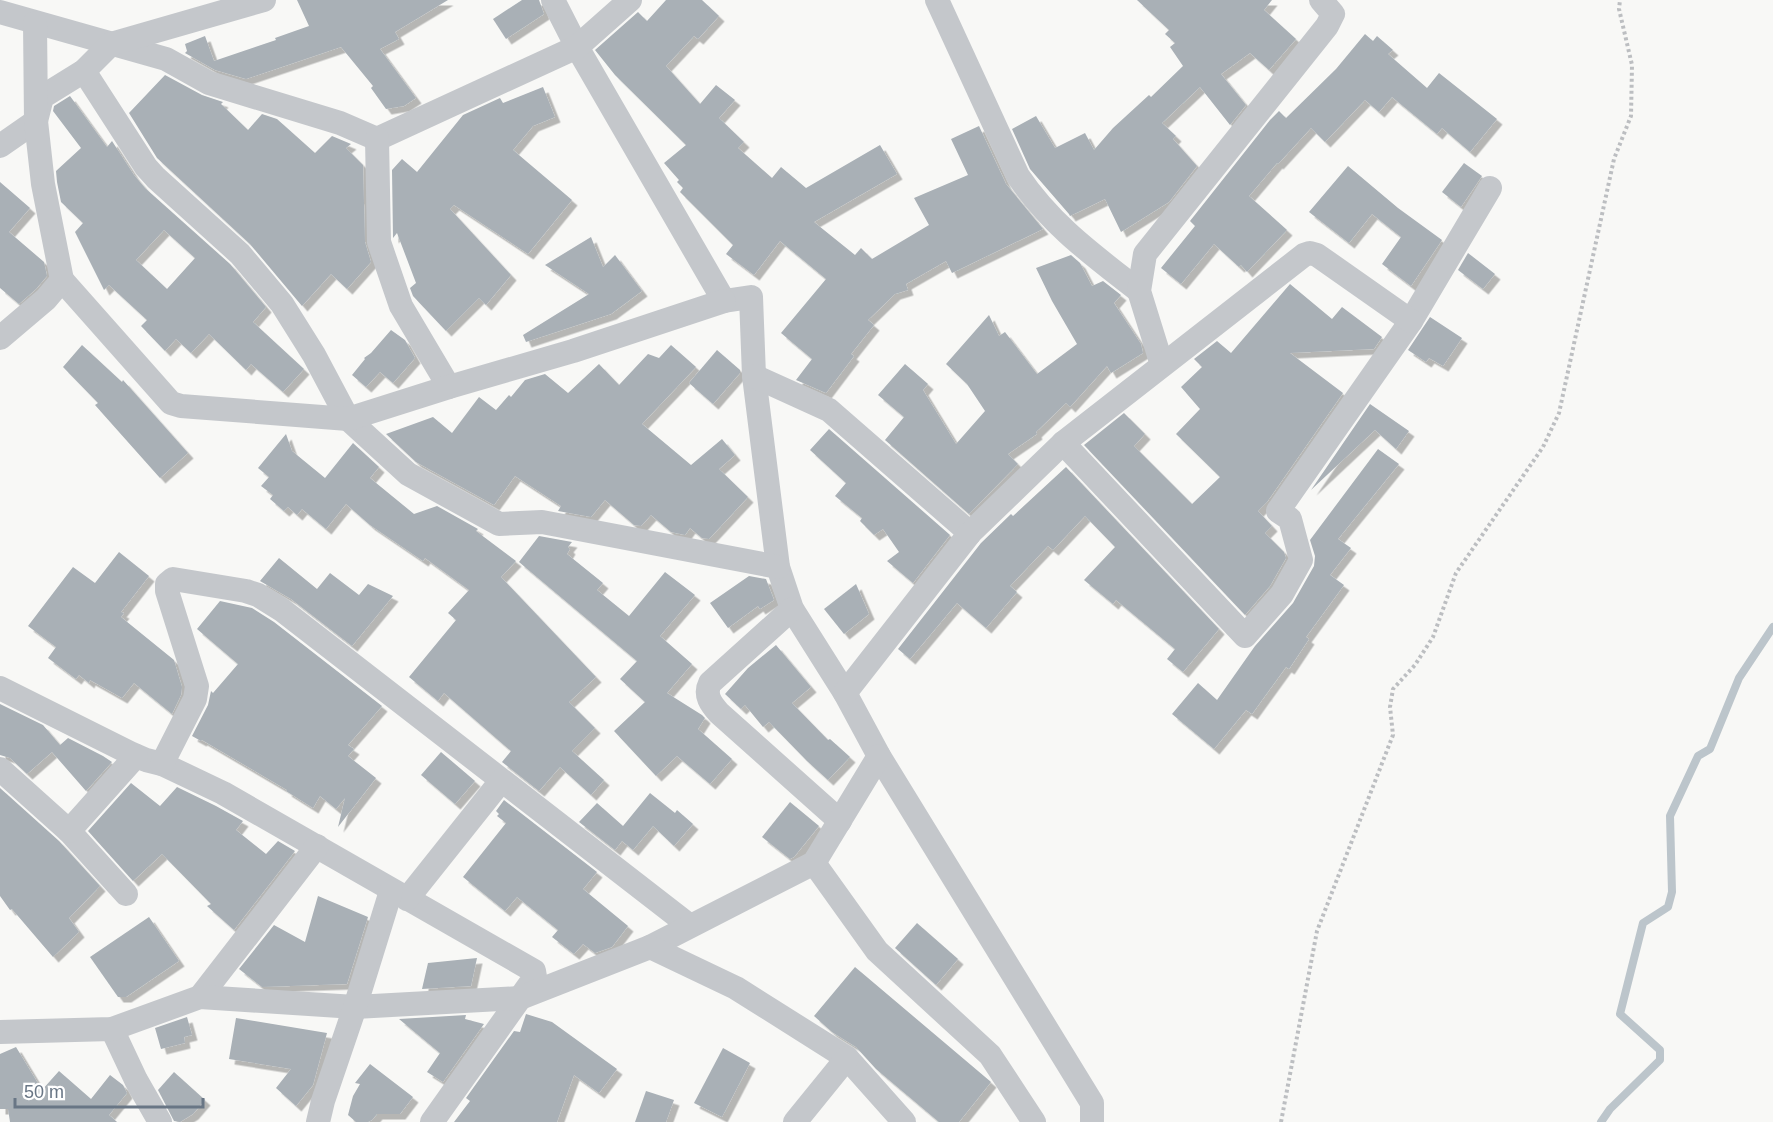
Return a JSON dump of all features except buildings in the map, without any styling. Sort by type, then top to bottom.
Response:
[{"type":"street","points":[[0,146],[36,121],[42,97],[84,71],[111,45],[264,0]]},
{"type":"street","points":[[553,0],[577,47],[724,301]]},
{"type":"street","points":[[630,0],[577,47],[377,139],[340,123],[209,83],[166,59],[111,45],[15,14],[36,121],[42,184],[62,280],[171,403],[182,406],[348,419],[573,351],[724,301],[751,297],[754,376],[778,567],[792,609],[845,693],[879,756],[1092,1102],[1092,1122]]},
{"type":"street","points":[[937,0],[1018,176],[1029,192],[1063,230],[1139,291]]},
{"type":"street","points":[[1161,365],[1139,291],[1145,254],[1328,26],[1333,14],[1321,0]]},
{"type":"street","points":[[84,71],[146,167],[240,254],[282,304],[311,350],[348,419],[408,474],[499,524],[542,522],[778,567]]},
{"type":"street","points":[[377,139],[379,242],[401,306],[449,387]]},
{"type":"street","points":[[1063,442],[1245,636],[1282,594],[1301,560],[1290,519],[1278,511],[1412,321],[1490,188]]},
{"type":"street","points":[[845,693],[970,533],[1063,442],[1304,255],[1310,253],[1317,255],[1412,321]]},
{"type":"street","points":[[0,338],[46,300],[62,280]]},
{"type":"street","points":[[754,376],[829,410],[970,533]]},
{"type":"street","points":[[162,764],[195,699],[197,686],[166,584],[173,579],[246,591],[269,601],[690,926]]},
{"type":"street","points":[[792,609],[710,683],[707,693],[709,700],[719,713],[840,821]]},
{"type":"street","points":[[0,688],[136,756],[162,764],[223,793],[534,971],[535,977],[432,1122]]},
{"type":"street","points":[[69,831],[136,756]]},
{"type":"street","points":[[0,1032],[112,1029],[200,997],[355,1007],[520,998],[650,946],[814,863],[879,756]]},
{"type":"street","points":[[0,770],[69,831],[126,894]]},
{"type":"street","points":[[318,1122],[355,1007],[399,895],[501,781]]},
{"type":"street","points":[[200,997],[317,846]]},
{"type":"street","points":[[814,863],[877,951],[990,1055],[1034,1122]]},
{"type":"street","points":[[650,946],[736,988],[847,1058],[904,1122]]},
{"type":"street","points":[[112,1029],[136,1080],[160,1122]]},
{"type":"street","points":[[795,1122],[847,1058]]},
{"type":"path","points":[[1281,1122],[1317,931],[1393,735],[1390,707],[1394,689],[1415,664],[1433,637],[1456,573],[1543,447],[1559,413],[1614,159],[1631,116],[1632,65],[1619,9],[1620,0]]},
{"type":"waterway","points":[[1601,1122],[1610,1109],[1660,1060],[1660,1050],[1620,1014],[1643,923],[1668,907],[1672,892],[1670,816],[1698,756],[1710,749],[1739,678],[1773,627]]}]
